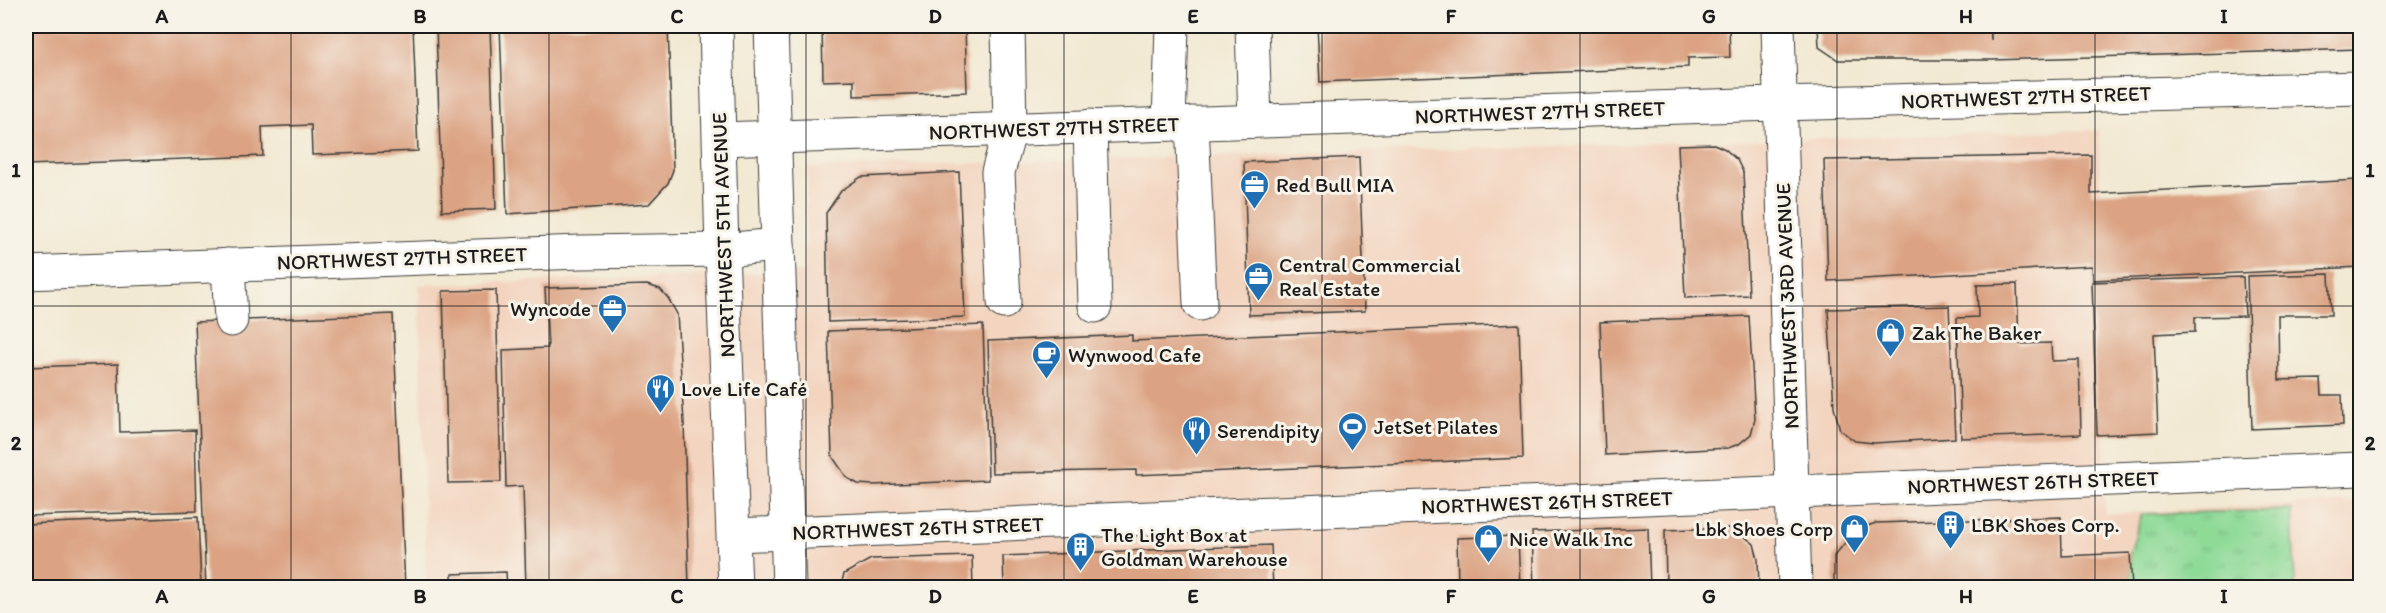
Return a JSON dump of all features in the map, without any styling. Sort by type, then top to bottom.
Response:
[{"type":"street","name":"NORTHWEST 5TH AVENUE","points":[[716,26],[735,588]]},
{"type":"street","points":[[771,26],[789,588]]},
{"type":"street","points":[[1004,302],[998,172],[1010,129],[1008,26]]},
{"type":"street","points":[[1172,26],[1200,304]]},
{"type":"street","points":[[1252,26],[1256,121]]},
{"type":"street","name":"NORTHWEST 3RD AVENUE","points":[[1778,26],[1795,588]]},
{"type":"street","name":"NORTHWEST 27TH STREET","points":[[720,139],[1781,104],[2361,88]]},
{"type":"street","points":[[1090,126],[1095,306]]},
{"type":"street","name":"NORTHWEST 27TH STREET","points":[[26,273],[580,252],[722,250],[778,244]]},
{"type":"street","points":[[228,265],[231,320]]},
{"type":"street","name":"NORTHWEST 26TH STREET","points":[[734,535],[2361,469]]},
{"type":"shaded area","points":[[2099,130],[2105,514],[2360,501],[2360,587],[426,587],[419,285],[804,272],[808,168]]},
{"type":"green space","points":[[2292,510],[2295,587],[2132,587],[2130,553],[2142,514]]},
{"type":"building","points":[[26,26],[413,26],[418,151],[312,155],[311,125],[262,127],[263,156],[26,165]]},
{"type":"building","points":[[436,26],[490,26],[496,209],[442,211]]},
{"type":"building","points":[[500,26],[668,26],[673,170],[668,183],[649,204],[507,214]]},
{"type":"building","points":[[822,26],[965,26],[967,92],[854,96],[854,80],[823,81]]},
{"type":"building","points":[[1317,26],[1729,26],[1730,57],[1688,58],[1688,67],[1320,82]]},
{"type":"building","points":[[1818,26],[1990,26],[1991,40],[1991,26],[2360,26],[2360,49],[1992,60],[1838,60],[1819,47]]},
{"type":"building","points":[[1714,144],[1725,149],[1737,160],[1743,172],[1749,295],[1685,298],[1678,145]]},
{"type":"building","points":[[2091,155],[2091,194],[2358,180],[2360,267],[2093,280],[2092,266],[1828,281],[1824,160]]},
{"type":"building","points":[[1359,157],[1365,311],[1249,315],[1244,162]]},
{"type":"building","points":[[959,172],[965,317],[828,322],[826,213],[841,191],[861,177]]},
{"type":"building","points":[[2329,274],[2331,315],[2278,315],[2279,380],[2321,379],[2322,395],[2342,395],[2343,425],[2252,429],[2247,276]]},
{"type":"building","points":[[2243,277],[2245,316],[2195,317],[2195,332],[2154,334],[2158,432],[2097,435],[2092,282]]},
{"type":"building","points":[[2017,284],[2019,344],[2051,343],[2052,361],[2079,360],[2081,434],[1961,438],[1957,318],[1978,317],[1977,285]]},
{"type":"building","points":[[647,285],[660,289],[677,314],[684,422],[689,588],[526,588],[523,486],[506,487],[503,350],[548,348],[545,288]]},
{"type":"building","points":[[496,290],[501,482],[448,483],[443,291]]},
{"type":"building","name":"Zak The Baker","points":[[1949,306],[1955,438],[1874,443],[1855,441],[1840,430],[1834,407],[1828,309]]},
{"type":"building","points":[[393,314],[405,588],[206,588],[195,322]]},
{"type":"building","points":[[1749,316],[1755,419],[1751,434],[1739,444],[1728,448],[1605,455],[1600,322]]},
{"type":"building","points":[[1519,324],[1523,458],[1136,475],[1136,470],[992,473],[988,341],[1132,335],[1132,341]]},
{"type":"building","points":[[983,325],[988,480],[873,485],[858,484],[847,478],[832,456],[828,331]]},
{"type":"building","points":[[118,364],[120,432],[195,430],[197,511],[26,516],[26,367]]},
{"type":"building","points":[[198,517],[201,588],[26,588],[26,524]]},
{"type":"building","name":"LBK Shoes Corp.","points":[[2061,517],[2062,556],[2130,553],[2132,588],[1834,588],[1834,556],[1856,530],[1876,523]]},
{"type":"building","points":[[1648,528],[1650,588],[1534,588],[1532,532]]},
{"type":"building","points":[[1728,528],[1754,544],[1758,559],[1759,588],[1666,588],[1665,530]]},
{"type":"building","name":"Nice Walk Inc","points":[[1518,536],[1520,588],[1458,588],[1457,538]]},
{"type":"building","points":[[1271,545],[1273,588],[1004,588],[1003,556]]},
{"type":"building","points":[[972,556],[973,588],[840,588],[844,574],[871,559]]},
{"type":"building","points":[[506,572],[507,588],[452,588],[452,574]]},
{"type":"place","name":"Red Bull MIA","points":[[1255,210]]},
{"type":"place","name":"Central Commercial Real Estate","points":[[1258,302]]},
{"type":"place","name":"Wyncode","points":[[612,334]]},
{"type":"place","name":"Zak The Baker","points":[[1891,358]]},
{"type":"place","name":"Wynwood Cafe","points":[[1047,380]]},
{"type":"place","name":"Love Life Café","points":[[660,414]]},
{"type":"place","name":"JetSet Pilates","points":[[1353,452]]},
{"type":"place","name":"Serendipity","points":[[1196,456]]},
{"type":"place","name":"LBK Shoes Corp.","points":[[1950,550]]},
{"type":"place","name":"Lbk Shoes Corp","points":[[1854,554]]},
{"type":"place","name":"Nice Walk Inc","points":[[1488,564]]},
{"type":"place","name":"The Light Box at Goldman Warehouse","points":[[1080,572]]}]
